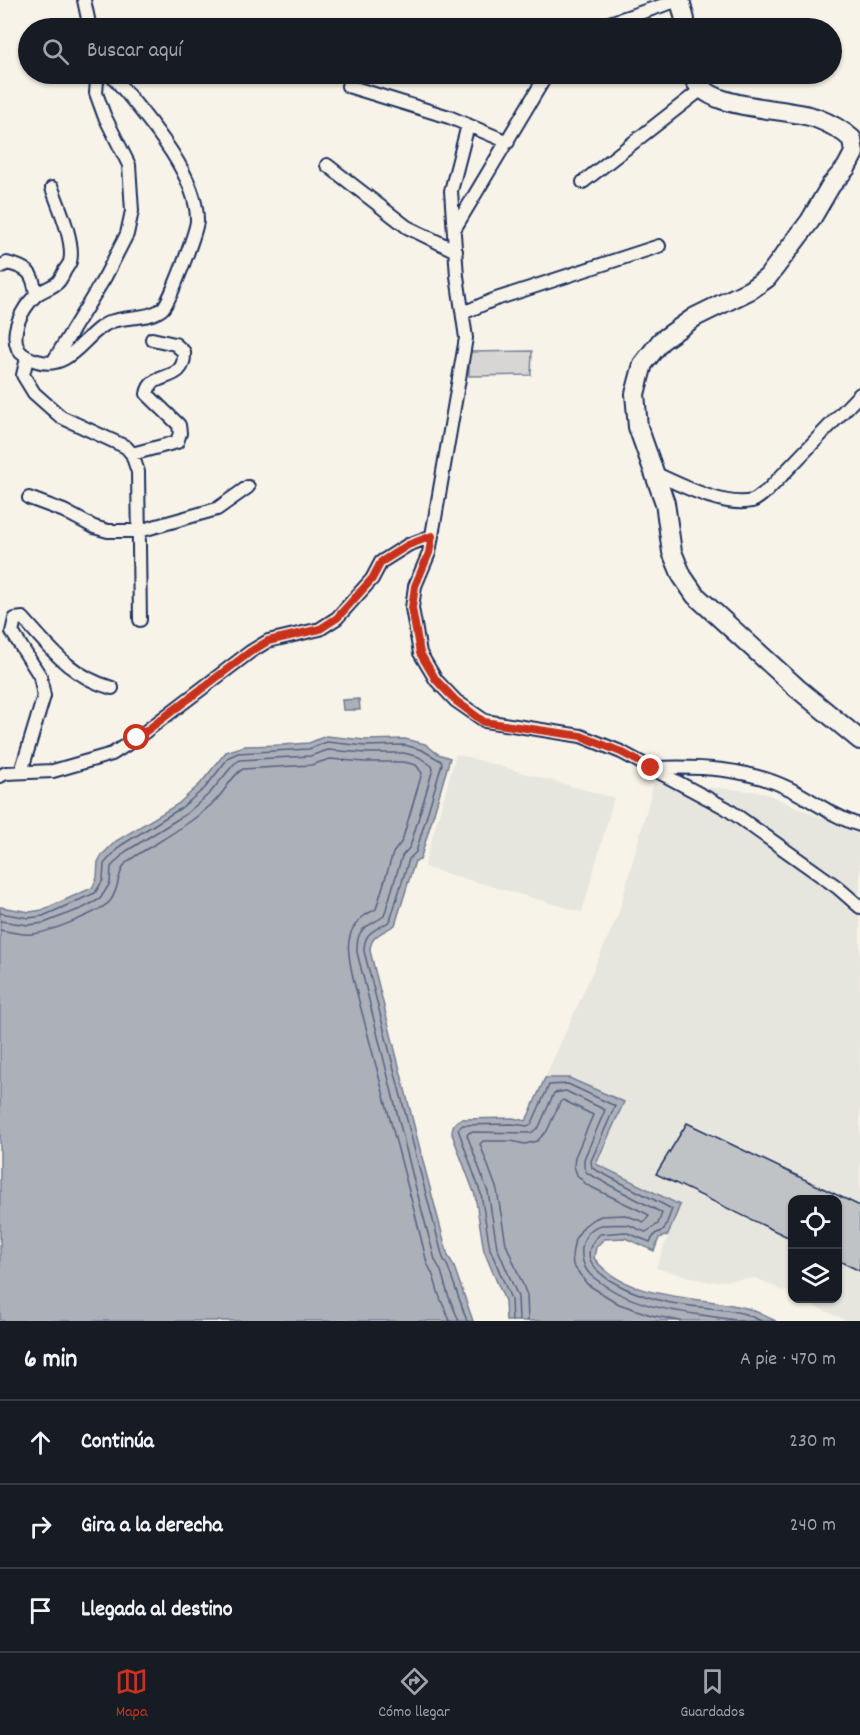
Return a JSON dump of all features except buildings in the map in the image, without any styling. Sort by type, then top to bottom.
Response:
[{"type":"street","points":[[84,0],[88,18]]},
{"type":"street","points":[[624,18],[679,0],[685,18]]},
{"type":"street","points":[[53,362],[105,277],[127,234],[132,211],[129,165],[104,115],[96,93],[97,84]]},
{"type":"street","points":[[52,188],[69,236],[70,263],[58,283],[36,294],[22,312],[15,332],[18,350],[27,358],[42,363],[61,361],[96,331],[113,321],[146,316],[162,309],[171,297],[197,222],[194,200],[171,150],[119,84]]},
{"type":"street","points":[[455,228],[541,84]]},
{"type":"street","points":[[583,182],[694,84]]},
{"type":"street","points":[[700,84],[709,93],[728,102],[814,117],[839,128],[852,139],[854,153],[846,168],[831,185],[810,221],[767,278],[750,290],[695,317],[661,342],[643,364],[635,394],[638,427],[665,503],[672,552],[682,576],[695,595],[797,688],[860,740]]},
{"type":"street","points":[[348,86],[449,117],[508,142]]},
{"type":"street","points":[[468,125],[451,191],[457,276],[466,338],[429,553],[415,586],[412,608],[420,653],[436,680],[456,701],[484,722],[581,736],[621,752],[726,808],[837,887],[860,907]]},
{"type":"street","points":[[327,165],[406,227],[456,252]]},
{"type":"street","points":[[463,313],[493,300],[659,246]]},
{"type":"street","points":[[0,267],[6,263],[24,267],[34,279],[36,294]]},
{"type":"street","points":[[132,454],[177,442],[180,434],[179,425],[147,394],[148,386],[155,380],[171,376],[182,368],[184,352],[175,344],[152,339]]},
{"type":"street","points":[[27,358],[23,375],[34,393],[61,417],[126,447],[132,454],[138,471],[140,620]]},
{"type":"street","points":[[654,473],[705,496],[741,502],[754,501],[767,491],[860,394]]},
{"type":"street","points":[[29,498],[101,529],[139,531],[217,509],[248,488]]},
{"type":"street","points":[[0,776],[6,773],[53,771],[112,754],[268,641],[320,629],[337,618],[372,579],[381,562],[408,545],[432,536]]},
{"type":"street","points":[[21,772],[44,696],[40,676],[12,632],[15,619],[23,618],[70,669],[97,684],[112,688]]},
{"type":"street","points":[[651,768],[694,766],[761,776],[860,825]]},
{"type":"shaded area","points":[[532,351],[531,375],[469,376],[469,352]]},
{"type":"shaded area","points":[[456,754],[614,798],[582,912],[424,867]]},
{"type":"shaded area","points":[[654,783],[762,792],[860,835],[860,1321],[847,1321],[808,1303],[842,1303],[842,1195],[788,1195],[788,1293],[756,1278],[709,1282],[656,1268],[680,1205],[596,1164],[569,1078],[545,1078],[618,915]]},
{"type":"water","points":[[359,699],[360,710],[343,710],[342,700]]},
{"type":"water","points":[[326,736],[365,740],[405,739],[425,744],[438,754],[450,758],[420,860],[415,861],[395,925],[372,941],[370,951],[448,1256],[473,1321],[0,1321],[0,907],[30,912],[42,910],[92,888],[97,878],[98,862],[102,855],[116,841],[178,804],[200,784],[226,752],[245,746],[309,743]]},
{"type":"water","points":[[545,1078],[569,1078],[624,1102],[596,1164],[680,1205],[668,1235],[659,1238],[654,1251],[625,1238],[604,1239],[596,1247],[594,1258],[608,1272],[625,1283],[644,1290],[746,1308],[776,1321],[506,1321],[505,1301],[484,1251],[475,1195],[452,1129],[461,1119],[513,1118],[526,1121]]},
{"type":"route","points":[[137,738],[250,652],[268,641],[320,629],[337,618],[372,579],[381,562],[408,545],[432,536],[429,553],[415,586],[412,608],[420,653],[436,680],[456,701],[484,722],[581,736],[621,752],[651,768]]}]
